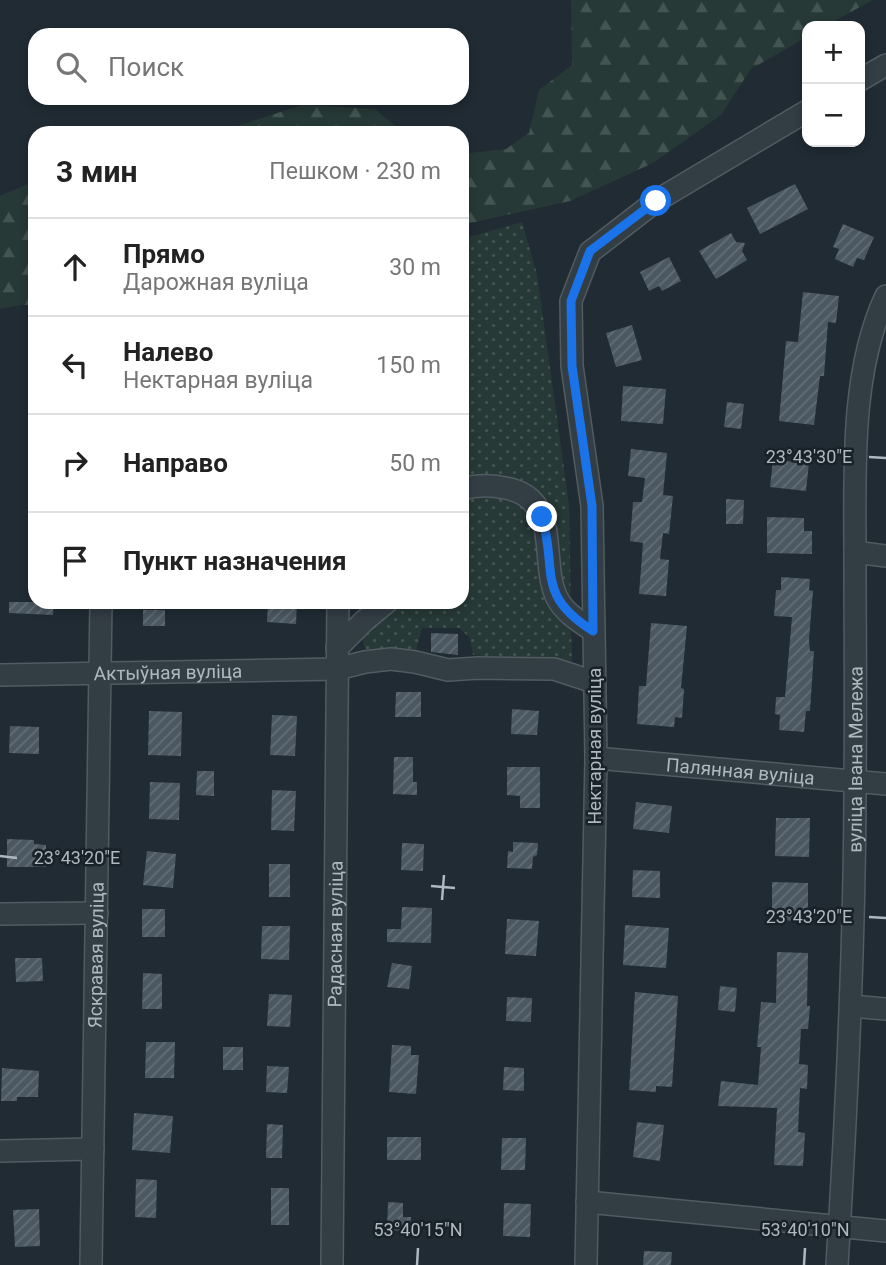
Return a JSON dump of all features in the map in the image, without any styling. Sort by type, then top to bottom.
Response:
[{"type":"street","points":[[865,77],[886,65]]},
{"type":"street","name":"Нектарная вуліца","points":[[586,1265],[596,758],[592,506],[572,366],[571,301],[590,251],[656,201],[802,114]]},
{"type":"street","name":"вуліца Івана Мележа","points":[[837,1265],[851,1006],[858,428],[864,374],[886,296]]},
{"type":"street","points":[[469,488],[478,486],[516,490],[535,505],[546,530],[553,590],[558,601],[593,631]]},
{"type":"street","points":[[855,552],[886,556]]},
{"type":"street","name":"Яскравая вуліца","points":[[91,1265],[101,609]]},
{"type":"street","name":"Радасная вуліца","points":[[332,1265],[338,609]]},
{"type":"street","points":[[337,659],[364,621],[379,609]]},
{"type":"street","name":"Актыўная вуліца","points":[[0,675],[100,675],[337,659],[365,662],[391,659],[448,670],[554,669],[594,682]]},
{"type":"street","name":"Палянная вуліца","points":[[596,758],[886,784]]},
{"type":"street","points":[[0,914],[97,913]]},
{"type":"street","points":[[851,1006],[886,1009]]},
{"type":"street","points":[[0,1150],[93,1149]]},
{"type":"street","points":[[587,1202],[886,1231]]},
{"type":"green space","points":[[571,0],[873,0],[834,21],[802,21],[802,40],[751,69],[721,115],[653,163],[570,201],[469,223],[469,153],[506,149],[529,133],[539,90],[572,65]]},
{"type":"green space","points":[[302,105],[375,109],[396,126],[237,126]]},
{"type":"green space","points":[[28,184],[28,305],[0,309],[0,196]]},
{"type":"green space","points":[[522,222],[537,274],[569,504],[572,665],[473,655],[470,638],[459,628],[422,628],[415,656],[368,659],[362,638],[361,609],[469,609],[469,237]]},
{"type":"building","points":[[795,184],[808,209],[760,234],[747,208]]},
{"type":"building","points":[[843,224],[874,237],[864,260],[857,258],[853,267],[835,259],[839,249],[833,247]]},
{"type":"building","points":[[731,233],[736,242],[745,243],[742,251],[747,260],[716,279],[699,251]]},
{"type":"building","points":[[669,257],[681,281],[662,291],[659,286],[649,291],[640,272]]},
{"type":"building","points":[[803,292],[839,296],[836,323],[828,322],[824,376],[820,376],[814,425],[779,421],[786,341],[798,342]]},
{"type":"building","points":[[632,325],[642,360],[616,367],[606,333]]},
{"type":"building","points":[[623,386],[666,389],[663,424],[621,421]]},
{"type":"building","points":[[727,402],[744,404],[741,429],[724,427]]},
{"type":"building","points":[[631,449],[667,453],[663,495],[673,496],[669,534],[663,533],[660,559],[669,560],[666,596],[639,594],[643,543],[630,541],[633,502],[642,502],[645,478],[628,476]]},
{"type":"building","points":[[773,460],[809,463],[806,491],[770,487]]},
{"type":"building","points":[[726,499],[744,500],[743,524],[726,524]]},
{"type":"building","points":[[767,517],[804,518],[804,531],[812,531],[812,554],[767,553]]},
{"type":"building","points":[[781,577],[810,579],[809,590],[813,591],[809,639],[810,651],[814,651],[810,711],[806,711],[804,732],[779,730],[780,715],[775,714],[776,697],[785,697],[792,617],[774,616],[776,590],[781,590]]},
{"type":"building","points":[[9,602],[28,602],[28,609],[53,609],[53,615],[9,613]]},
{"type":"building","points":[[268,609],[297,609],[296,624],[267,622]]},
{"type":"building","points":[[143,610],[165,610],[165,626],[143,626]]},
{"type":"building","points":[[651,623],[687,626],[681,688],[684,689],[682,718],[675,717],[674,727],[637,724],[639,686],[646,686]]},
{"type":"building","points":[[431,633],[458,634],[458,655],[431,652]]},
{"type":"building","points":[[396,692],[421,692],[421,717],[395,717]]},
{"type":"building","points":[[512,709],[539,711],[537,735],[511,734]]},
{"type":"building","points":[[149,711],[182,712],[181,756],[148,755]]},
{"type":"building","points":[[272,715],[297,716],[295,756],[270,755]]},
{"type":"building","points":[[10,726],[39,727],[39,754],[9,753]]},
{"type":"building","points":[[394,757],[413,757],[413,782],[417,782],[417,795],[393,794]]},
{"type":"building","points":[[507,767],[540,767],[540,808],[520,808],[520,796],[507,795]]},
{"type":"building","points":[[197,771],[214,771],[214,796],[196,795]]},
{"type":"building","points":[[150,782],[180,783],[179,820],[149,819]]},
{"type":"building","points":[[272,790],[296,791],[294,831],[271,830]]},
{"type":"building","points":[[636,802],[672,806],[669,833],[633,829]]},
{"type":"building","points":[[776,818],[810,818],[809,857],[775,856]]},
{"type":"building","points":[[7,839],[34,840],[34,844],[46,845],[46,867],[7,867]]},
{"type":"building","points":[[513,842],[538,843],[532,869],[507,868],[508,851],[513,852]]},
{"type":"building","points":[[402,843],[424,844],[423,871],[401,870]]},
{"type":"building","points":[[147,851],[176,854],[173,888],[143,885]]},
{"type":"building","points":[[269,864],[290,864],[290,897],[269,897]]},
{"type":"building","points":[[633,870],[660,871],[660,898],[632,897]]},
{"type":"building","points":[[772,882],[808,883],[808,915],[801,914],[801,921],[777,920],[777,913],[772,913]]},
{"type":"building","points":[[402,907],[432,908],[431,943],[387,942],[387,929],[401,929]]},
{"type":"building","points":[[142,909],[165,909],[165,937],[142,937]]},
{"type":"building","points":[[507,919],[539,921],[536,956],[505,954]]},
{"type":"building","points":[[625,925],[669,928],[666,968],[623,965]]},
{"type":"building","points":[[262,926],[290,926],[289,960],[261,959]]},
{"type":"building","points":[[777,952],[808,953],[807,1006],[810,1006],[808,1029],[801,1029],[799,1064],[808,1065],[807,1089],[800,1088],[798,1132],[805,1133],[803,1166],[774,1165],[777,1108],[718,1106],[721,1081],[758,1085],[761,1047],[757,1047],[761,1002],[776,1003]]},
{"type":"building","points":[[15,958],[42,958],[43,981],[16,982]]},
{"type":"building","points":[[392,963],[412,966],[409,989],[387,987]]},
{"type":"building","points":[[143,973],[162,974],[162,1009],[142,1009]]},
{"type":"building","points":[[720,986],[737,988],[735,1012],[718,1010]]},
{"type":"building","points":[[635,992],[678,996],[672,1087],[656,1086],[656,1092],[629,1090]]},
{"type":"building","points":[[269,994],[292,995],[290,1027],[267,1026]]},
{"type":"building","points":[[507,997],[532,998],[531,1022],[506,1021]]},
{"type":"building","points":[[146,1042],[175,1042],[174,1078],[145,1078]]},
{"type":"building","points":[[392,1045],[411,1046],[411,1055],[419,1055],[416,1094],[389,1092]]},
{"type":"building","points":[[223,1047],[243,1047],[243,1070],[223,1070]]},
{"type":"building","points":[[267,1066],[289,1067],[287,1093],[266,1092]]},
{"type":"building","points":[[504,1067],[524,1068],[524,1091],[503,1090]]},
{"type":"building","points":[[2,1068],[39,1071],[38,1097],[17,1097],[17,1101],[1,1101]]},
{"type":"building","points":[[134,1113],[173,1116],[170,1153],[132,1150]]},
{"type":"building","points":[[637,1122],[664,1125],[660,1161],[633,1157]]},
{"type":"building","points":[[267,1124],[283,1125],[282,1158],[266,1158]]},
{"type":"building","points":[[387,1137],[421,1137],[421,1160],[387,1160]]},
{"type":"building","points":[[502,1138],[526,1138],[525,1170],[501,1170]]},
{"type":"building","points":[[136,1179],[157,1180],[156,1218],[135,1217]]},
{"type":"building","points":[[271,1188],[289,1188],[289,1225],[271,1225]]},
{"type":"building","points":[[388,1202],[403,1203],[403,1217],[411,1217],[410,1231],[387,1230]]},
{"type":"building","points":[[504,1203],[531,1204],[530,1237],[503,1236]]},
{"type":"building","points":[[39,1209],[40,1246],[15,1247],[13,1210]]},
{"type":"building","points":[[644,1251],[672,1252],[671,1265],[643,1265]]},
{"type":"route","points":[[542,517],[553,590],[568,612],[593,631],[592,506],[572,366],[571,301],[590,251],[656,201]]}]
